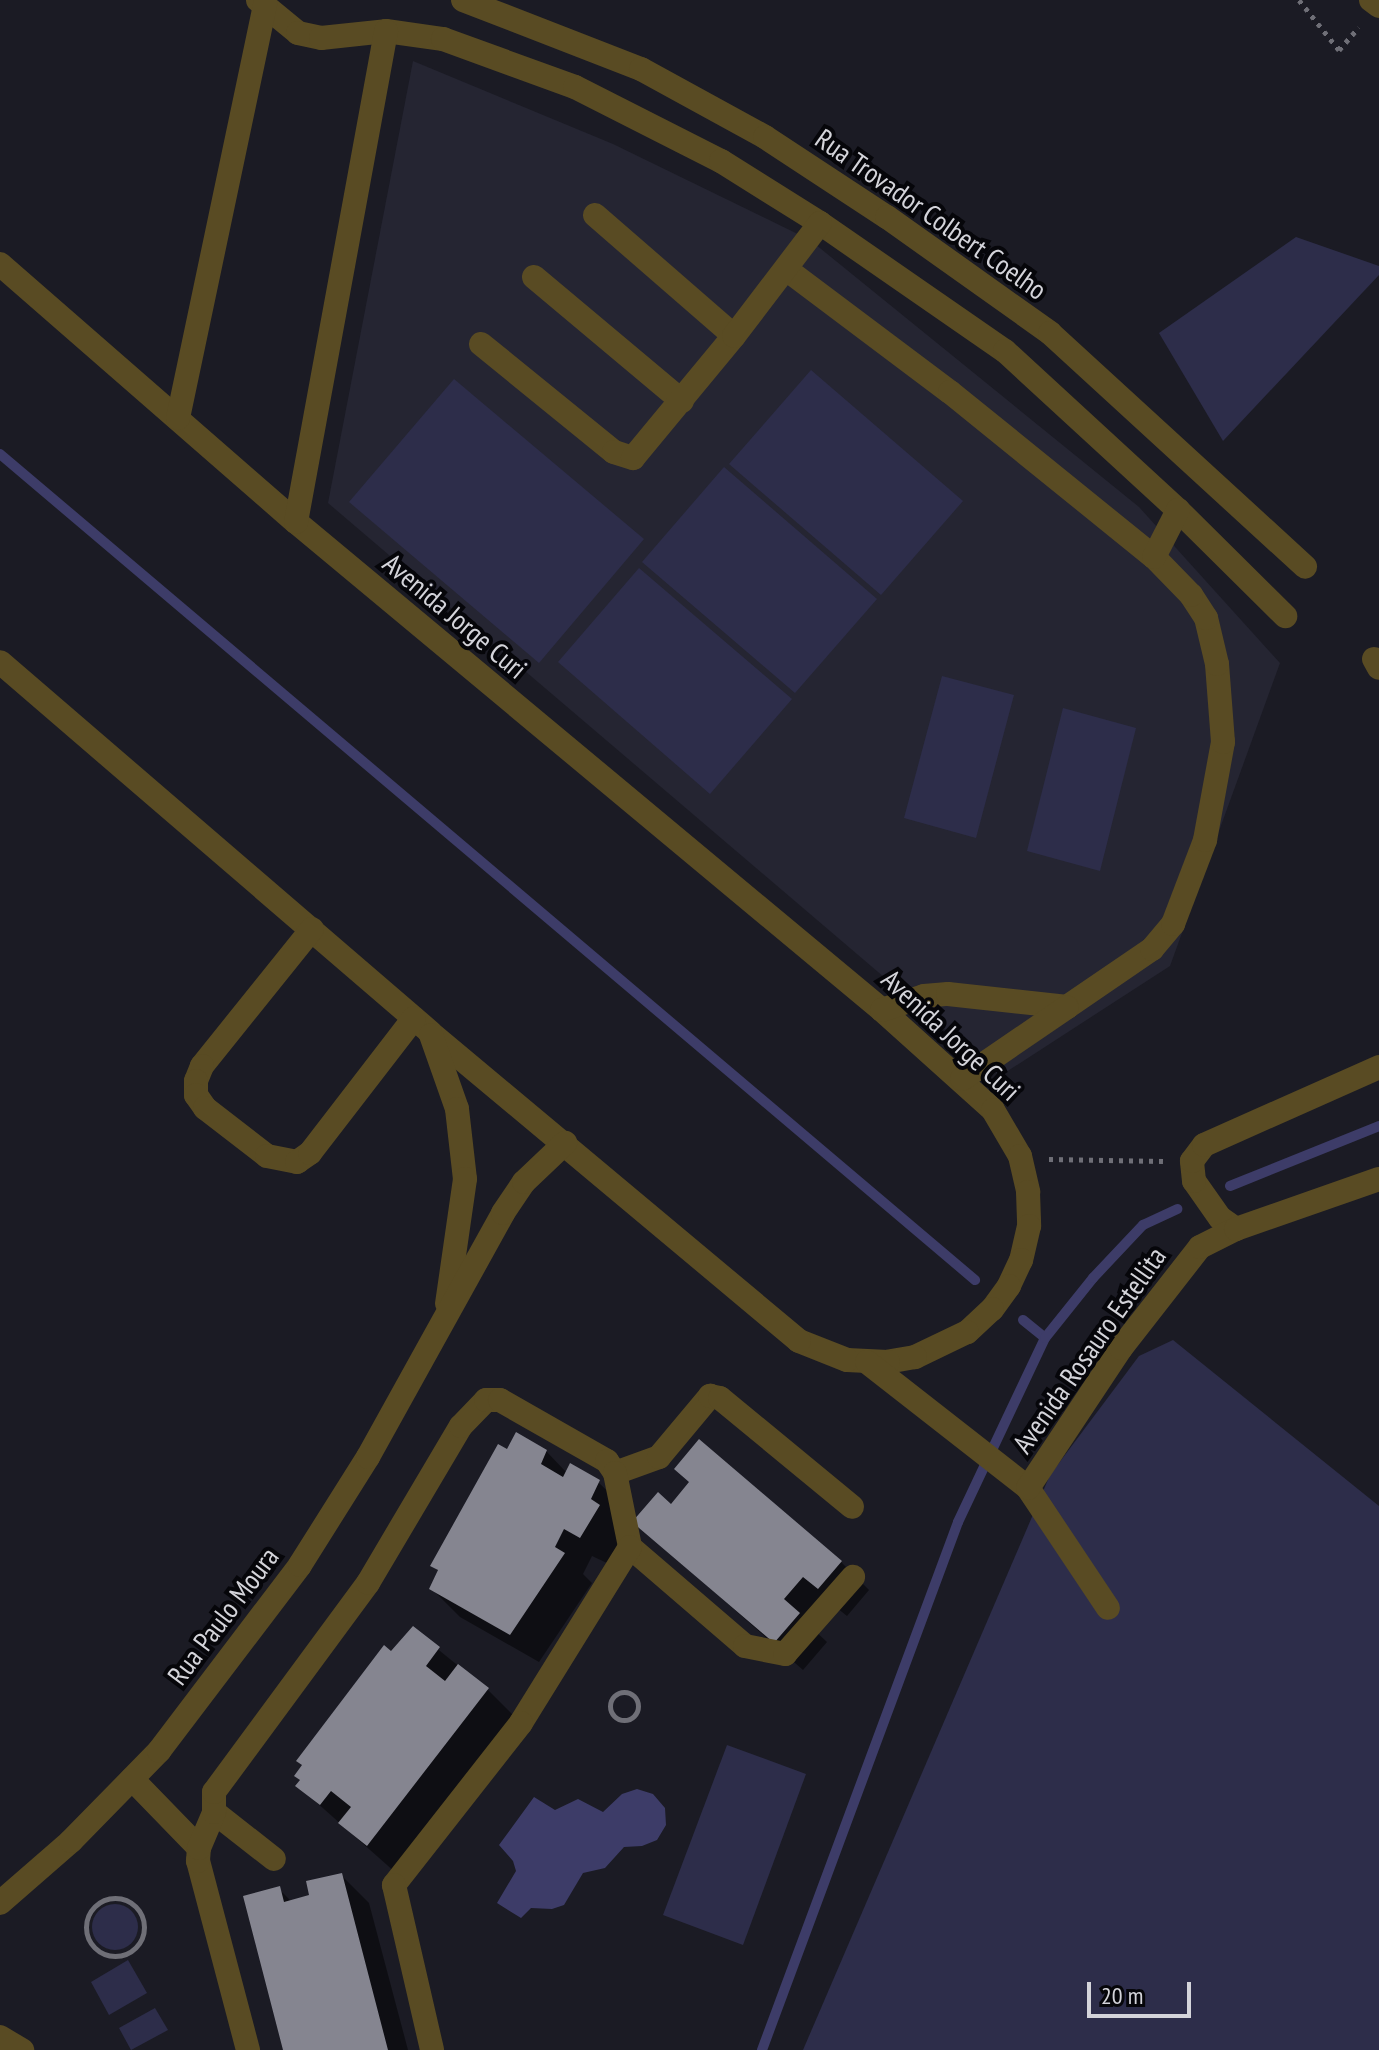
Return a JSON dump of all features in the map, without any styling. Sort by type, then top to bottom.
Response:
[{"type":"street","name":"Rua Trovador Colbert Coelho","points":[[463,0],[641,69],[765,137],[887,217],[1050,333],[1305,567]]},
{"type":"street","points":[[1371,0],[1379,6]]},
{"type":"street","points":[[178,418],[262,2],[298,33],[321,38],[386,31],[443,39],[575,87],[721,161],[820,223],[1005,351],[1178,510],[1285,616]]},
{"type":"street","points":[[296,522],[386,31]]},
{"type":"street","points":[[595,215],[734,336]]},
{"type":"street","points":[[481,344],[614,452],[626,457],[639,454],[820,223]]},
{"type":"street","name":"Avenida Jorge Curi","points":[[0,264],[296,522],[882,1010],[993,1110],[1020,1156],[1028,1192],[1029,1226],[1021,1260],[992,1309],[967,1332],[938,1349],[915,1357],[867,1362],[823,1352],[799,1341],[422,1025],[0,662]]},
{"type":"street","points":[[786,269],[950,392],[1154,557],[1191,595],[1206,618],[1217,664],[1223,742],[1205,840],[1173,924],[1152,949],[962,1079]]},
{"type":"street","points":[[534,277],[682,401]]},
{"type":"street","points":[[1154,557],[1178,510]]},
{"type":"street","points":[[312,929],[202,1066],[196,1081],[196,1095],[205,1108],[267,1156],[297,1162],[310,1153],[422,1025]]},
{"type":"street","points":[[882,1010],[924,996],[948,994],[1067,1007]]},
{"type":"street","name":"Rua Paulo Moura","points":[[422,1025],[457,1109],[465,1179],[443,1326]]},
{"type":"street","points":[[1236,1229],[1206,1202],[1194,1181],[1198,1153],[1379,1067]]},
{"type":"street","name":"Rua Paulo Moura","points":[[0,1903],[71,1841],[159,1751],[300,1565],[368,1457],[503,1213],[524,1182],[565,1143]]},
{"type":"street","name":"Avenida Rosauro Estellita","points":[[1028,1488],[1121,1348],[1173,1276],[1200,1247],[1236,1229],[1379,1179]]},
{"type":"street","points":[[867,1362],[1028,1488],[1108,1608]]},
{"type":"street","points":[[615,1473],[659,1457],[710,1396],[720,1398],[852,1507]]},
{"type":"street","points":[[248,2050],[198,1861],[199,1848],[214,1812],[214,1792],[368,1583],[461,1426],[486,1400],[500,1400],[607,1461],[615,1473],[630,1547],[745,1646],[785,1654],[853,1577]]},
{"type":"street","points":[[432,2050],[394,1885],[521,1723],[630,1547]]},
{"type":"street","points":[[132,1779],[199,1848]]},
{"type":"street","points":[[214,1812],[274,1859]]},
{"type":"street","points":[[0,2037],[22,2050]]},
{"type":"path","points":[[1299,0],[1339,50],[1379,6]]},
{"type":"path","points":[[1020,1156],[1057,1160],[1198,1153]]},
{"type":"path","points":[[618,1693],[631,1694],[637,1710],[627,1719],[618,1718],[610,1708],[612,1699],[618,1693]]},
{"type":"path","points":[[108,1899],[128,1901],[144,1922],[142,1940],[129,1953],[102,1953],[89,1938],[87,1919],[99,1903],[108,1899]]},
{"type":"shaded area","points":[[413,61],[613,144],[810,240],[1139,507],[1280,663],[1170,966],[1000,1076],[328,503]]},
{"type":"shaded area","points":[[1296,237],[1379,266],[1379,275],[1223,441],[1159,333]]},
{"type":"shaded area","points":[[811,370],[963,501],[881,595],[729,464]]},
{"type":"shaded area","points":[[454,379],[644,539],[539,663],[349,502]]},
{"type":"shaded area","points":[[724,467],[877,599],[795,693],[642,562]]},
{"type":"shaded area","points":[[639,568],[792,699],[710,794],[558,662]]},
{"type":"shaded area","points":[[942,676],[1014,695],[976,838],[904,818]]},
{"type":"shaded area","points":[[1063,708],[1136,728],[1100,871],[1027,851]]},
{"type":"shaded area","points":[[1173,1340],[1379,1506],[1379,2050],[803,2050],[1050,1475],[1139,1356]]},
{"type":"shaded area","points":[[727,1745],[806,1774],[743,1945],[663,1915]]},
{"type":"shaded area","points":[[637,1789],[653,1794],[665,1808],[666,1825],[657,1840],[642,1846],[624,1847],[605,1868],[583,1873],[564,1905],[552,1909],[531,1908],[521,1918],[497,1903],[516,1871],[513,1861],[499,1845],[534,1797],[555,1810],[578,1799],[603,1812],[622,1794]]},
{"type":"shaded area","points":[[115,1904],[131,1911],[138,1927],[131,1943],[115,1950],[99,1943],[92,1927],[99,1911]]},
{"type":"shaded area","points":[[128,1960],[147,1993],[109,2015],[91,1982]]},
{"type":"shaded area","points":[[155,2008],[168,2030],[131,2050],[119,2028]]},
{"type":"building","points":[[516,1432],[547,1450],[541,1464],[563,1477],[570,1463],[600,1480],[591,1499],[600,1505],[580,1538],[564,1529],[555,1547],[565,1553],[510,1635],[429,1589],[438,1570],[430,1566],[498,1444],[507,1449]]},
{"type":"building","points":[[699,1439],[842,1561],[818,1589],[803,1577],[784,1599],[800,1613],[774,1643],[632,1522],[658,1492],[671,1504],[689,1482],[674,1469]]},
{"type":"building","points":[[413,1626],[440,1647],[426,1666],[445,1681],[458,1664],[489,1688],[367,1846],[338,1823],[351,1807],[331,1791],[320,1805],[295,1786],[300,1780],[294,1776],[302,1765],[296,1761],[384,1645],[391,1651]]},
{"type":"building","points":[[342,1873],[388,2050],[283,2050],[243,1896],[280,1886],[284,1902],[309,1895],[306,1881]]},
{"type":"waterway","points":[[0,454],[975,1280]]},
{"type":"waterway","points":[[1230,1186],[1379,1126]]},
{"type":"waterway","points":[[762,2050],[958,1522],[1045,1338],[1093,1278],[1143,1225],[1178,1209]]},
{"type":"waterway","points":[[1023,1320],[1045,1338]]}]
